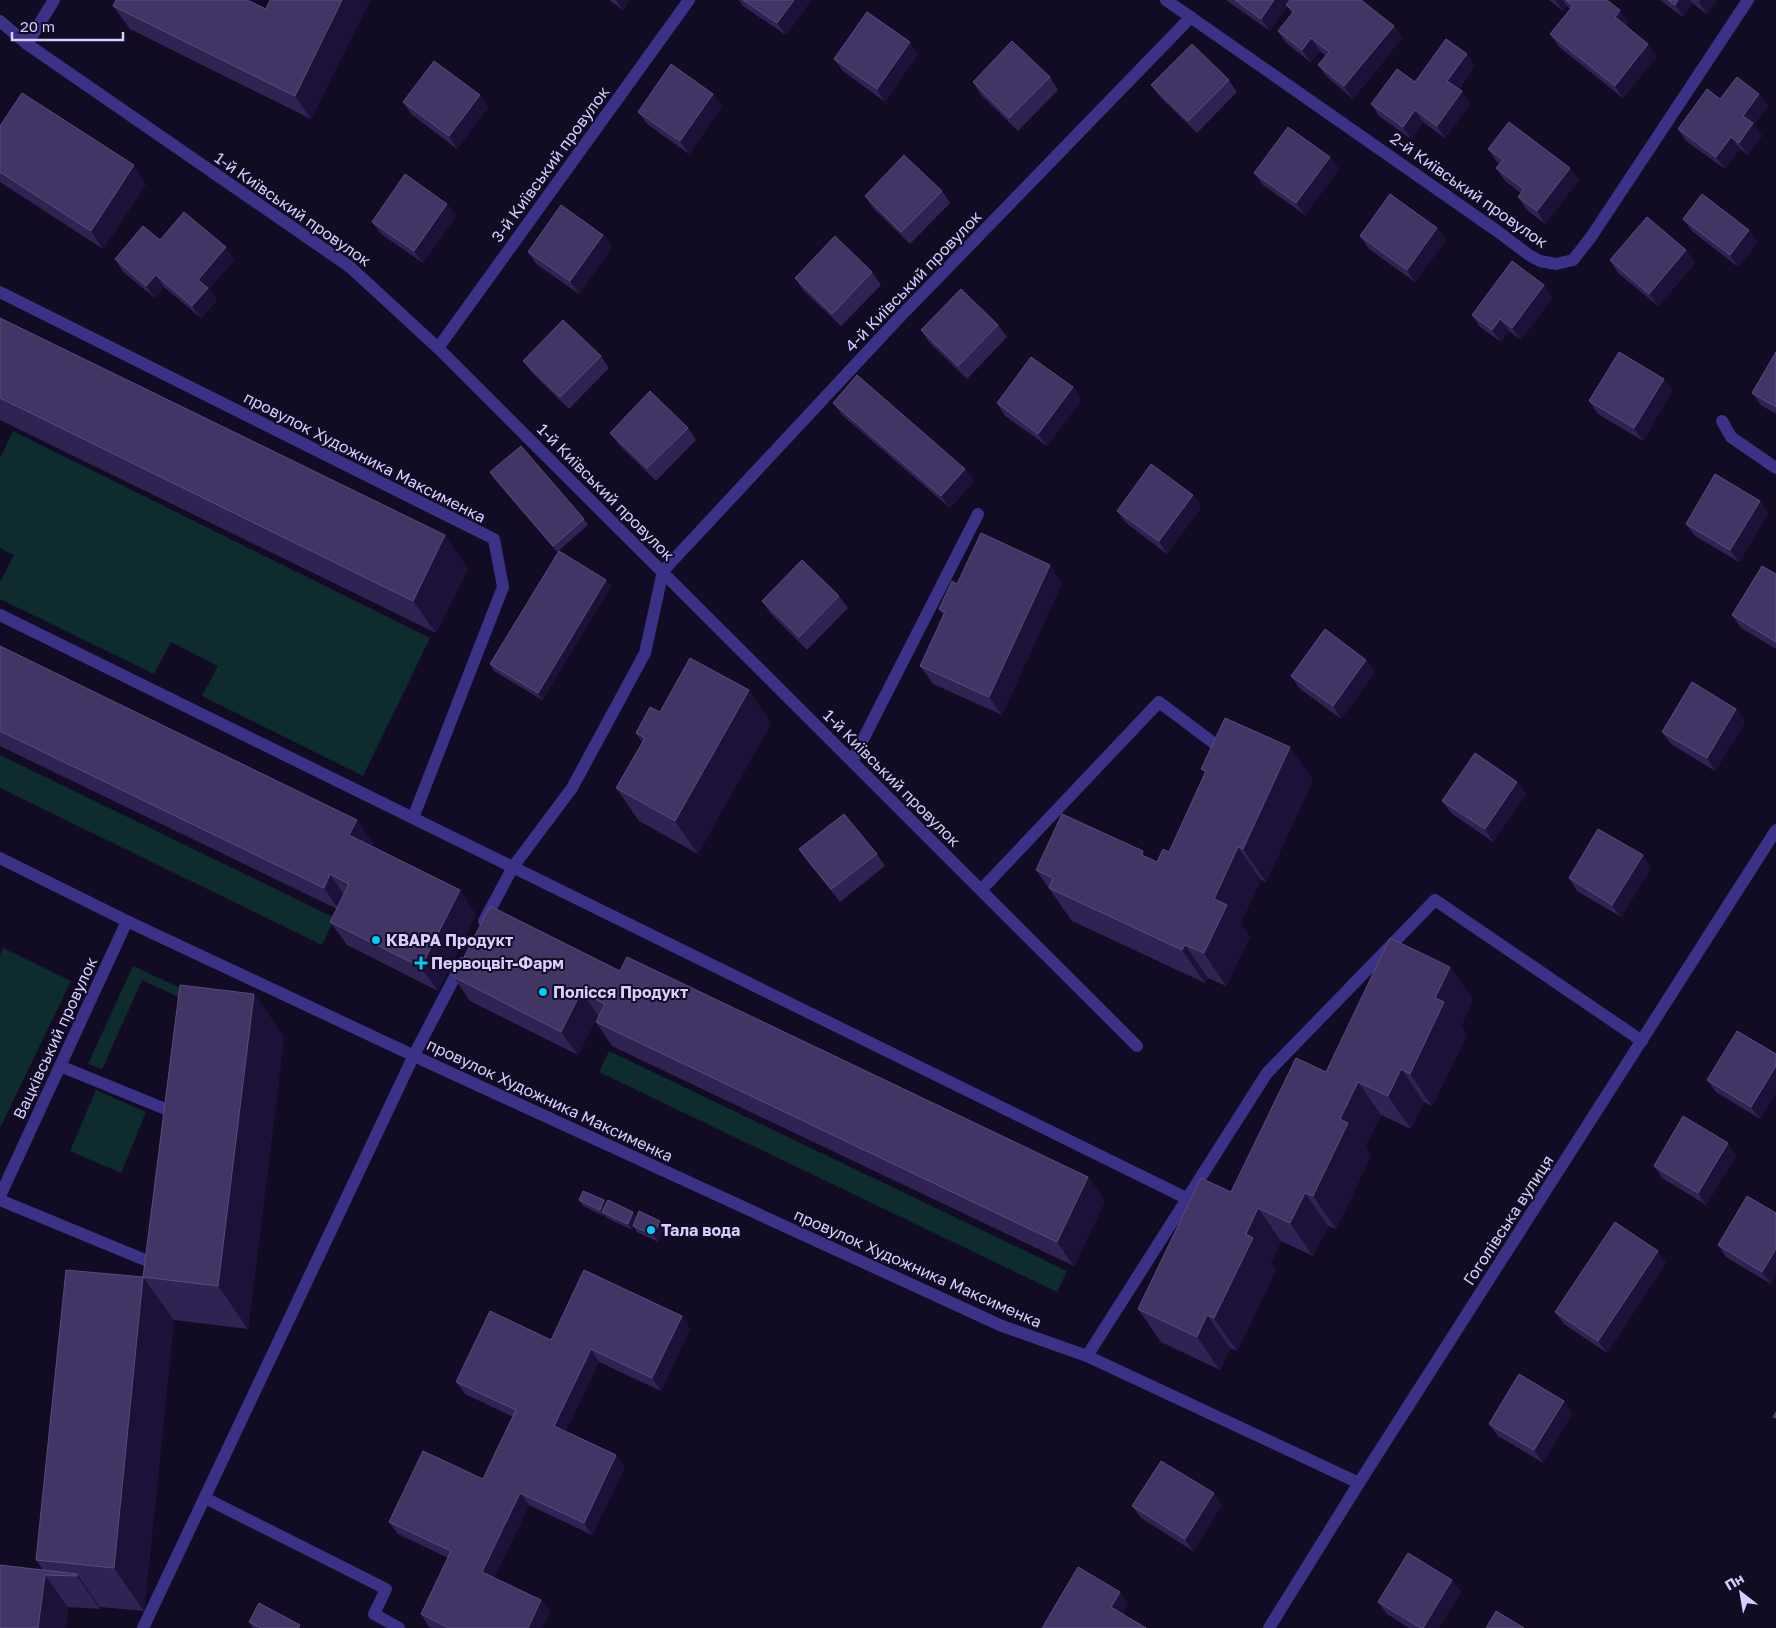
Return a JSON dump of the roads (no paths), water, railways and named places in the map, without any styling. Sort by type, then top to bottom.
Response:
[{"type":"street","points":[[27,44],[54,0]]},
{"type":"street","name":"3-й Київський провулок","points":[[438,348],[689,0]]},
{"type":"street","name":"2-й Київський провулок","points":[[1166,0],[1529,254],[1540,261],[1556,264],[1573,260],[1592,237],[1748,0]]},
{"type":"street","name":"4-й Київський провулок","points":[[663,571],[896,321],[1191,17]]},
{"type":"street","name":"1-й Київський провулок","points":[[0,21],[27,44],[350,267],[438,348],[1137,1046]]},
{"type":"street","name":"провулок Художника Максименка","points":[[0,292],[494,539],[503,587],[413,818]]},
{"type":"street","points":[[1722,421],[1731,436],[1776,468]]},
{"type":"street","points":[[852,761],[978,514]]},
{"type":"street","points":[[476,935],[512,867],[572,788],[646,653],[663,571]]},
{"type":"street","points":[[0,615],[1186,1198]]},
{"type":"street","points":[[981,890],[1159,702],[1215,744]]},
{"type":"street","name":"Гоголівська вулиця","points":[[1269,1628],[1358,1483],[1776,830]]},
{"type":"street","points":[[0,858],[128,921],[414,1055],[144,1628]]},
{"type":"street","points":[[1087,1356],[1267,1073],[1436,900],[1642,1041]]},
{"type":"street","name":"Вацківський провулок","points":[[0,1196],[128,921]]},
{"type":"street","name":"провулок Художника Максименка","points":[[468,952],[414,1055],[1002,1326],[1087,1356],[1358,1483]]},
{"type":"street","points":[[60,1066],[180,1116]]},
{"type":"street","points":[[0,1200],[164,1268]]},
{"type":"street","points":[[205,1498],[386,1589],[374,1614],[399,1628]]},
{"type":"place","name":"КВАРА Продукт","points":[[376,940]]},
{"type":"place","name":"Первоцвіт-Фарм","points":[[421,963]]},
{"type":"place","name":"Полісся Продукт","points":[[543,992]]},
{"type":"place","name":"Тала вода","points":[[651,1230]]}]
